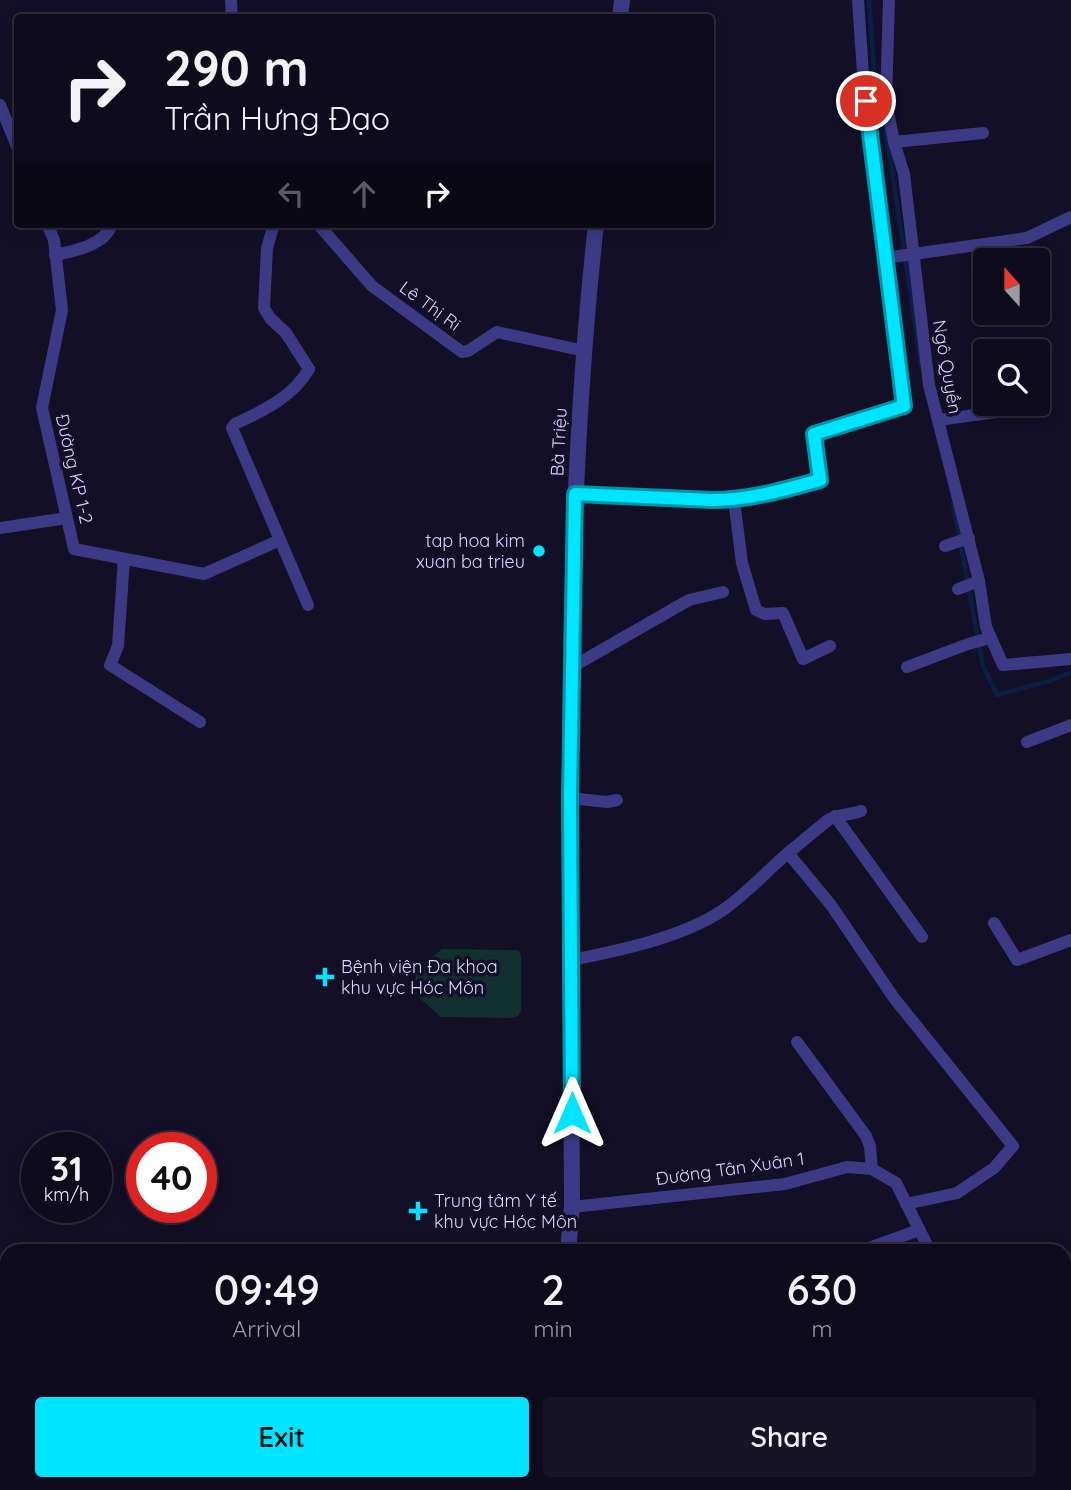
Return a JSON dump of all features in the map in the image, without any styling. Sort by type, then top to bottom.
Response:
[{"type":"street","points":[[575,494],[734,500],[769,494],[820,480],[814,434],[904,406],[866,117],[858,0]]},
{"type":"street","name":"Ngô Quyền","points":[[888,0],[886,102],[904,174],[929,386],[977,582],[987,639],[1003,665],[1071,659]]},
{"type":"street","points":[[0,105],[4,130]]},
{"type":"street","points":[[894,142],[983,133]]},
{"type":"street","points":[[885,258],[1027,238],[1071,217]]},
{"type":"street","name":"Đường KP 1-2","points":[[49,228],[54,240],[61,310],[42,408],[74,549],[124,559]]},
{"type":"street","points":[[55,256],[74,252],[95,242],[110,228]]},
{"type":"street","points":[[273,228],[267,248],[264,308],[270,318],[286,333],[309,369],[300,383],[279,402],[232,428],[308,605]]},
{"type":"street","name":"Lê Thị Ri","points":[[321,228],[372,286],[462,352],[468,351],[497,332],[584,351]]},
{"type":"street","name":"Bà Triệu","points":[[569,1244],[572,1207],[570,798],[575,494],[596,228]]},
{"type":"street","points":[[938,420],[973,415]]},
{"type":"street","points":[[734,500],[742,563],[756,610],[764,614],[783,614],[803,659],[830,646]]},
{"type":"street","points":[[0,528],[67,518]]},
{"type":"street","points":[[947,545],[967,539]]},
{"type":"street","points":[[200,722],[110,665],[118,646],[124,559],[204,574],[280,540]]},
{"type":"street","points":[[958,589],[977,582]]},
{"type":"street","points":[[572,667],[689,600],[723,592]]},
{"type":"street","points":[[907,667],[987,639]]},
{"type":"street","points":[[1027,742],[1071,725]]},
{"type":"street","points":[[570,798],[607,802],[617,800]]},
{"type":"street","points":[[571,960],[625,950],[681,930],[723,910],[835,816],[861,811]]},
{"type":"street","points":[[835,816],[922,937]]},
{"type":"street","points":[[788,853],[831,905],[894,998],[1013,1146],[994,1168],[957,1193],[906,1204]]},
{"type":"street","points":[[994,923],[1017,960],[1071,940]]},
{"type":"street","points":[[797,1042],[866,1136],[870,1146],[872,1169],[896,1183],[926,1244]]},
{"type":"street","name":"Đường Tân Xuân 1","points":[[572,1207],[785,1184],[847,1167],[872,1169]]},
{"type":"street","points":[[881,1244],[919,1230]]},
{"type":"green space","points":[[442,949],[519,951],[521,1011],[518,1016],[441,1017],[415,994],[416,971]]},
{"type":"waterway","points":[[869,0],[875,84],[890,157],[921,365]]},
{"type":"waterway","points":[[953,503],[983,666],[997,695],[1053,680],[1071,672]]},
{"type":"place","name":"tap hoa kim xuan ba trieu","points":[[539,551]]},
{"type":"place","name":"Bệnh viện Đa khoa khu vực Hóc Môn","points":[[325,977]]},
{"type":"place","name":"Trung tâm Y tế khu vực Hóc Môn","points":[[418,1211]]},
{"type":"route","points":[[572,1113],[570,798],[575,494],[712,500],[734,500],[769,494],[820,480],[814,434],[904,406],[866,101]]}]
